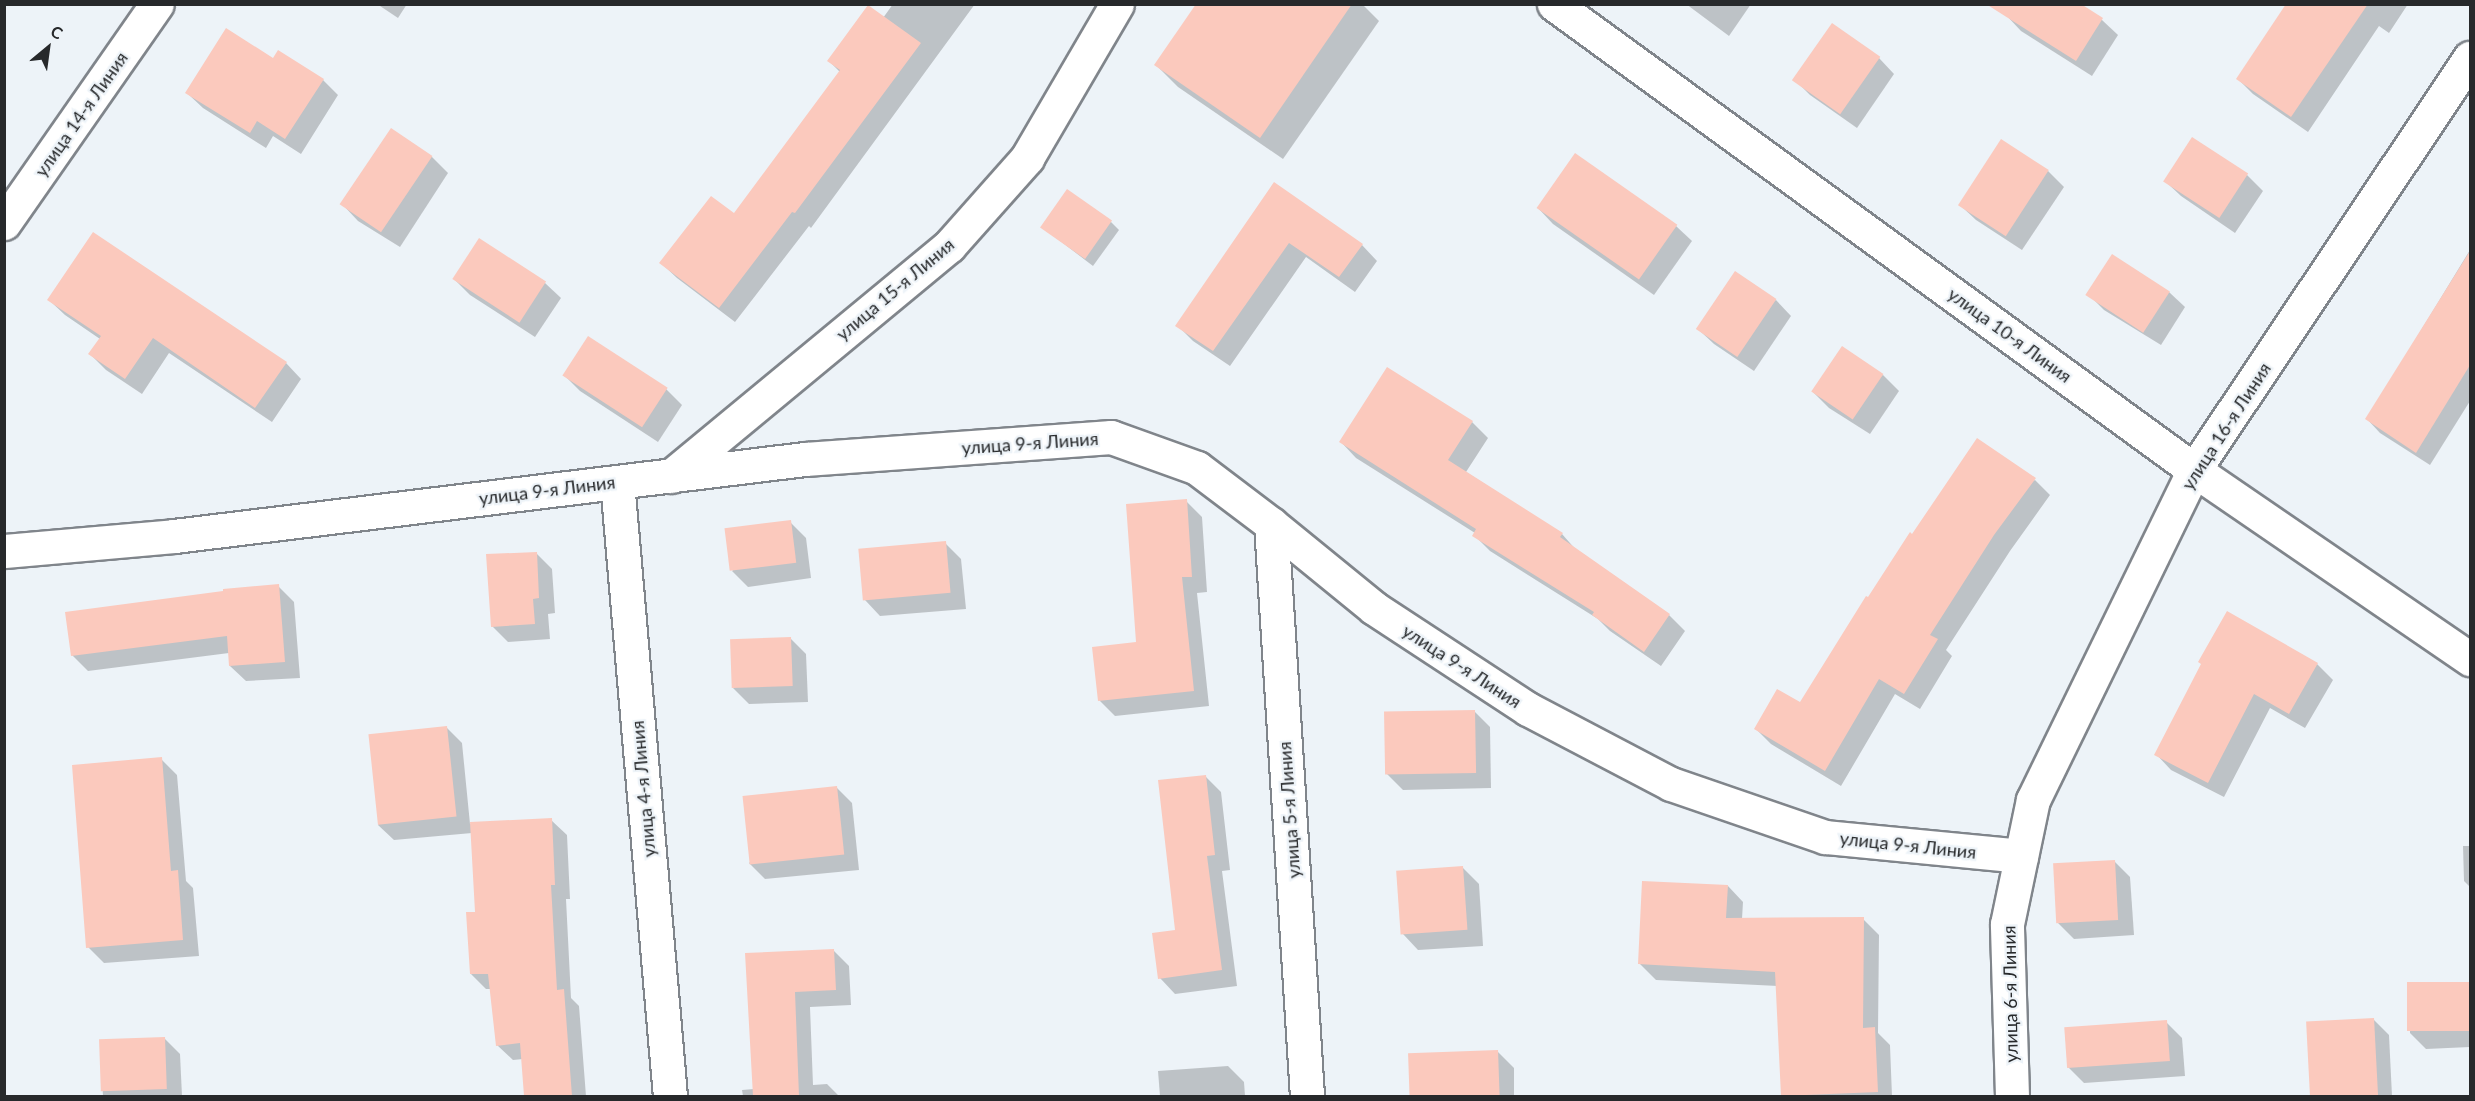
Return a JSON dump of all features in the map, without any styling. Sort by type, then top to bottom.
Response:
[{"type":"street","name":"улица 14-я Линия","points":[[4,223],[157,4]]},
{"type":"street","name":"улица 15-я Линия","points":[[671,476],[949,246],[1027,158],[1117,4]]},
{"type":"street","name":"улица 10-я Линия","points":[[1554,4],[2194,470],[2470,659]]},
{"type":"street","name":"улица 16-я Линия","points":[[2021,856],[2033,800],[2194,470],[2470,58]]},
{"type":"street","name":"улица 9-я Линия","points":[[4,551],[174,536],[805,459],[1111,437],[1197,468],[1271,524],[1374,608],[1528,709],[1671,784],[1825,837],[2021,856]]},
{"type":"street","name":"улица 4-я Линия","points":[[617,482],[670,1096]]},
{"type":"street","name":"улица 5-я Линия","points":[[1271,524],[1307,1096]]},
{"type":"street","name":"улица 6-я Линия","points":[[2012,1096],[2007,924],[2021,856]]},
{"type":"building","points":[[1196,4],[1352,4],[1260,138],[1154,65]]},
{"type":"building","points":[[1986,4],[2081,4],[2103,18],[2076,61]]},
{"type":"building","points":[[2286,4],[2368,4],[2291,117],[2236,79]]},
{"type":"building","points":[[868,5],[921,43],[795,213],[792,212],[719,308],[659,263],[711,196],[734,213],[840,70],[827,61]]},
{"type":"building","points":[[1832,23],[1880,57],[1840,114],[1792,80]]},
{"type":"building","points":[[226,28],[273,58],[278,50],[324,79],[285,139],[257,121],[250,133],[185,93]]},
{"type":"building","points":[[391,128],[432,156],[381,232],[340,204]]},
{"type":"building","points":[[2192,137],[2248,173],[2219,218],[2163,181]]},
{"type":"building","points":[[2001,139],[2049,170],[2006,236],[1958,205]]},
{"type":"building","points":[[1575,153],[1677,225],[1639,280],[1537,208]]},
{"type":"building","points":[[1274,182],[1363,244],[1339,277],[1289,243],[1213,351],[1175,326]]},
{"type":"building","points":[[1067,189],[1112,221],[1085,259],[1040,228]]},
{"type":"building","points":[[93,232],[287,362],[255,408],[153,338],[125,379],[88,354],[101,336],[47,300]]},
{"type":"building","points":[[479,238],[546,282],[519,323],[452,279]]},
{"type":"building","points":[[2470,251],[2470,365],[2416,453],[2365,419]]},
{"type":"building","points":[[2112,254],[2170,292],[2143,333],[2085,295]]},
{"type":"building","points":[[1735,271],[1776,299],[1737,357],[1696,329]]},
{"type":"building","points":[[588,336],[668,388],[642,427],[562,375]]},
{"type":"building","points":[[1842,346],[1883,374],[1853,420],[1811,392]]},
{"type":"building","points":[[1387,367],[1473,421],[1448,460],[1563,533],[1560,537],[1670,614],[1644,652],[1592,615],[1594,612],[1472,536],[1476,529],[1339,442]]},
{"type":"building","points":[[1977,438],[2036,478],[1994,535],[1930,635],[1938,639],[1904,694],[1879,679],[1825,771],[1754,729],[1777,689],[1800,702],[1866,596],[1868,597],[1910,532],[1912,534]]},
{"type":"building","points":[[1187,499],[1192,577],[1182,577],[1194,691],[1098,701],[1092,647],[1136,642],[1126,504]]},
{"type":"building","points":[[791,520],[796,563],[730,571],[724,528]]},
{"type":"building","points":[[946,541],[951,593],[863,600],[858,549]]},
{"type":"building","points":[[537,552],[539,598],[533,599],[535,624],[491,627],[486,554]]},
{"type":"building","points":[[279,584],[285,662],[229,666],[227,636],[71,656],[65,612],[223,591],[223,589]]},
{"type":"building","points":[[2227,611],[2318,663],[2289,714],[2254,694],[2208,783],[2154,755],[2201,664],[2198,662]]},
{"type":"building","points":[[791,637],[793,686],[732,688],[730,639]]},
{"type":"building","points":[[1475,710],[1476,773],[1385,775],[1384,712]]},
{"type":"building","points":[[447,726],[457,817],[378,825],[368,734]]},
{"type":"building","points":[[162,757],[171,871],[178,870],[183,940],[86,948],[72,765]]},
{"type":"building","points":[[1206,775],[1215,855],[1207,856],[1222,970],[1158,979],[1152,933],[1175,930],[1158,780]]},
{"type":"building","points":[[837,786],[844,855],[750,865],[743,796]]},
{"type":"building","points":[[552,818],[555,885],[551,885],[557,990],[564,989],[572,1096],[524,1096],[520,1043],[496,1046],[488,974],[470,974],[466,912],[475,912],[470,822]]},
{"type":"building","points":[[2115,860],[2118,920],[2056,923],[2053,863]]},
{"type":"building","points":[[1463,866],[1467,930],[1401,935],[1396,871]]},
{"type":"building","points":[[1642,881],[1728,885],[1726,918],[1864,917],[1863,1028],[1875,1027],[1878,1092],[1781,1096],[1775,972],[1638,964]]},
{"type":"building","points":[[834,949],[836,990],[795,992],[799,1096],[753,1096],[745,953]]},
{"type":"building","points":[[2407,982],[2470,982],[2470,1031],[2407,1031]]},
{"type":"building","points":[[2374,1018],[2378,1096],[2310,1096],[2306,1022]]},
{"type":"building","points":[[2167,1020],[2170,1061],[2067,1068],[2064,1027]]},
{"type":"building","points":[[165,1037],[167,1089],[101,1091],[99,1039]]},
{"type":"building","points":[[1498,1050],[1500,1096],[1410,1096],[1408,1053]]}]
